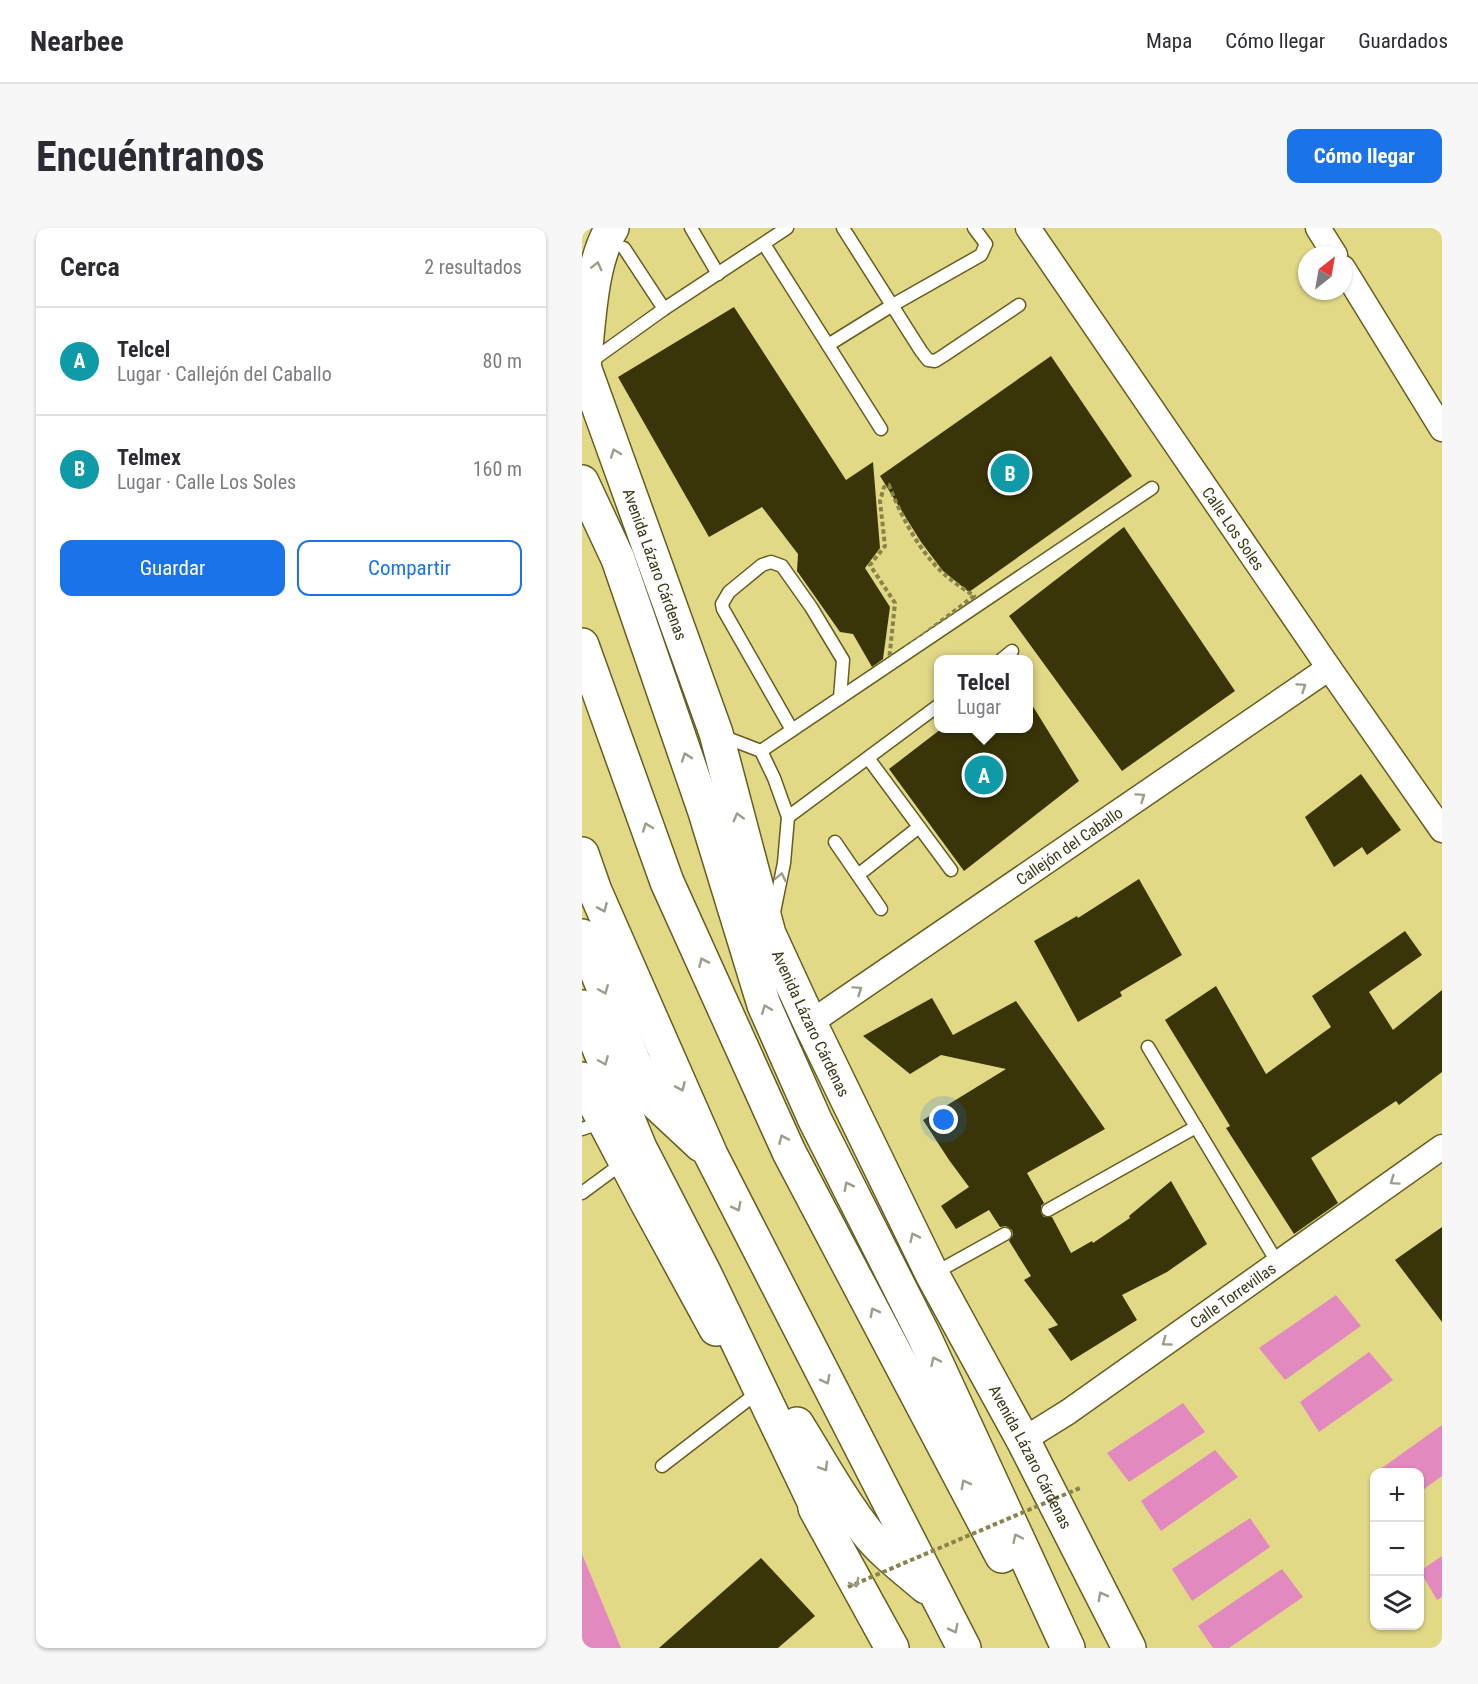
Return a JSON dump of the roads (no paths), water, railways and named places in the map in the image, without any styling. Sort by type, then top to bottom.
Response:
[{"type":"main road","points":[[583,363],[596,267],[607,235],[618,238]]},
{"type":"main road","name":"Avenida Lázaro Cárdenas","points":[[583,363],[716,733],[768,931],[932,1274],[1023,1440],[1129,1648]]},
{"type":"main road","points":[[582,483],[618,559],[705,812],[764,1005],[815,1120],[924,1336],[1068,1648]]},
{"type":"main road","points":[[582,645],[667,882],[789,1152],[1050,1648]]},
{"type":"main road","points":[[705,812],[768,931]]},
{"type":"main road","points":[[582,854],[595,891],[711,1155],[964,1648]]},
{"type":"main road","points":[[582,936],[634,1062],[656,1103],[711,1155]]},
{"type":"main road","points":[[582,1007],[640,1148],[705,1274],[828,1531]]},
{"type":"main road","points":[[582,1079],[593,1125],[625,1161],[892,1648]]},
{"type":"main road","points":[[705,1274],[841,1496],[865,1530],[887,1554],[937,1596]]},
{"type":"street","name":"Calle Los Soles","points":[[1028,228],[1442,830]]},
{"type":"street","points":[[1318,228],[1329,246]]},
{"type":"street","points":[[1352,283],[1442,429]]},
{"type":"street","name":"Callejón del Caballo","points":[[810,1023],[1329,668]]},
{"type":"street","name":"Calle Torrevillas","points":[[1023,1440],[1068,1412],[1442,1147]]},
{"type":"lane","points":[[691,228],[718,274]]},
{"type":"lane","points":[[843,228],[891,306],[928,360],[935,361],[1019,305]]},
{"type":"lane","points":[[828,345],[981,255],[986,244],[974,228]]},
{"type":"lane","points":[[583,363],[764,244],[780,230]]},
{"type":"lane","points":[[618,238],[664,309]]},
{"type":"lane","points":[[764,244],[881,429]]},
{"type":"lane","points":[[761,751],[1152,488]]},
{"type":"lane","points":[[792,730],[722,604],[729,592],[762,565],[771,562],[782,566],[811,607],[843,660],[840,698]]},
{"type":"lane","points":[[1007,655],[1012,651]]},
{"type":"lane","points":[[788,817],[934,709]]},
{"type":"lane","points":[[716,733],[735,743],[761,751],[774,778],[788,817],[784,863],[768,931]]},
{"type":"lane","points":[[868,758],[951,870]]},
{"type":"lane","points":[[858,875],[919,827]]},
{"type":"lane","points":[[835,842],[880,909]]},
{"type":"lane","points":[[1148,1047],[1277,1262]]},
{"type":"lane","points":[[1048,1210],[1196,1127]]},
{"type":"lane","points":[[582,1193],[625,1161]]},
{"type":"lane","points":[[932,1274],[1005,1234]]},
{"type":"lane","points":[[662,1466],[753,1396]]},
{"type":"place","name":"Telmex","points":[[1010,473]]},
{"type":"place","name":"Telcel","points":[[984,775]]}]
